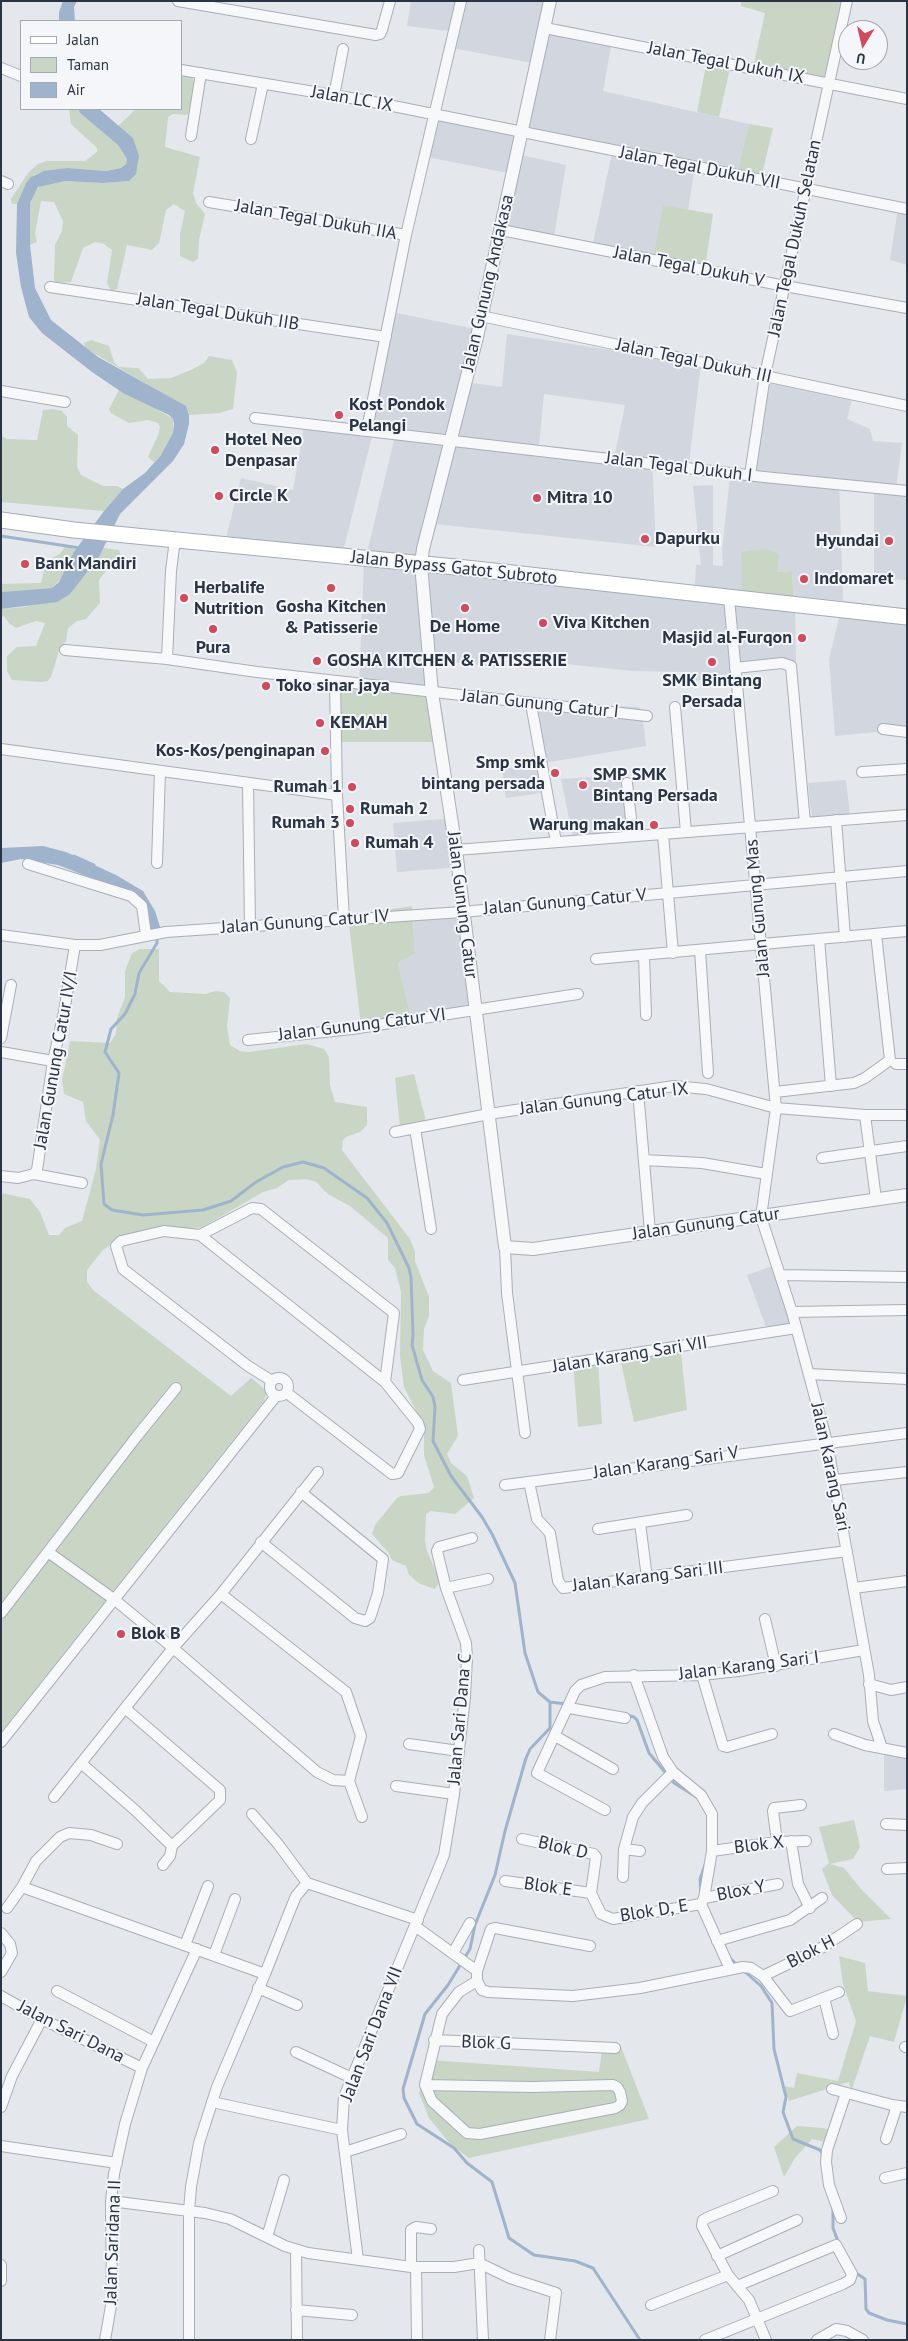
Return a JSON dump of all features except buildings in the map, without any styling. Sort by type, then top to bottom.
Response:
[{"type":"main road","name":"Jalan Bypass Gatot Subroto","points":[[1,520],[74,530],[421,564],[907,617]]},
{"type":"street","points":[[178,1],[237,6],[376,35],[380,34],[382,30],[390,1]]},
{"type":"street","points":[[406,236],[461,1]]},
{"type":"street","name":"Jalan Gunung Andakasa","points":[[421,564],[423,548],[481,316],[550,1]]},
{"type":"street","name":"Jalan Tegal Dukuh Selatan","points":[[750,475],[765,375],[847,1]]},
{"type":"street","name":"Jalan Tegal Dukuh IX","points":[[545,28],[907,99]]},
{"type":"street","points":[[334,96],[343,49]]},
{"type":"street","points":[[1,68],[20,76]]},
{"type":"street","name":"Jalan LC IX","points":[[182,70],[435,114],[522,132]]},
{"type":"street","points":[[190,136],[201,73]]},
{"type":"street","points":[[251,139],[262,84]]},
{"type":"street","name":"Jalan Tegal Dukuh VII","points":[[522,132],[906,209]]},
{"type":"street","points":[[906,209],[907,198]]},
{"type":"street","name":"Jalan Tegal Dukuh IIA","points":[[209,202],[406,236],[367,429]]},
{"type":"street","name":"Jalan Tegal Dukuh V","points":[[500,230],[907,308]]},
{"type":"street","name":"Jalan Tegal Dukuh IIB","points":[[50,287],[386,338]]},
{"type":"street","name":"Jalan Tegal Dukuh III","points":[[481,316],[907,406]]},
{"type":"street","points":[[1,391],[65,402]]},
{"type":"street","name":"Jalan Tegal Dukuh I","points":[[256,418],[367,429],[750,475],[907,490]]},
{"type":"street","points":[[167,659],[170,571],[175,539]]},
{"type":"street","name":"Jalan Gunung Catur","points":[[421,564],[432,693],[456,850],[462,912],[506,1247],[507,1293],[525,1433]]},
{"type":"street","name":"Jalan Gunung Mas","points":[[729,598],[776,1108],[761,1217]]},
{"type":"street","name":"Jalan Gunung Catur I","points":[[65,650],[167,659],[432,693],[647,716]]},
{"type":"street","points":[[735,668],[782,663],[791,666],[805,823]]},
{"type":"street","points":[[335,681],[337,795],[344,919]]},
{"type":"street","points":[[531,704],[556,842]]},
{"type":"street","points":[[675,707],[686,832]]},
{"type":"street","points":[[883,729],[907,732]]},
{"type":"street","points":[[1,750],[337,795]]},
{"type":"street","points":[[862,772],[907,769]]},
{"type":"street","points":[[157,863],[160,771]]},
{"type":"street","points":[[248,783],[250,926]]},
{"type":"street","points":[[627,783],[633,836]]},
{"type":"street","points":[[456,850],[907,815]]},
{"type":"street","points":[[836,820],[845,937]]},
{"type":"street","points":[[663,834],[672,953]]},
{"type":"street","points":[[28,864],[131,896],[142,906],[147,935]]},
{"type":"street","name":"Jalan Gunung Catur V","points":[[462,912],[907,872]]},
{"type":"street","name":"Jalan Gunung Catur IV","points":[[1,935],[75,945],[100,945],[166,932],[462,912]]},
{"type":"street","points":[[596,959],[907,931]]},
{"type":"street","points":[[775,1092],[854,1083],[898,1063],[876,934]]},
{"type":"street","points":[[819,940],[831,1086]]},
{"type":"street","name":"Jalan Gunung Catur IV/I","points":[[34,1174],[37,1170],[53,1061],[63,1020],[75,945]]},
{"type":"street","points":[[700,950],[708,1073]]},
{"type":"street","points":[[644,956],[646,1016]]},
{"type":"street","points":[[1,1038],[11,985]]},
{"type":"street","name":"Jalan Gunung Catur VI","points":[[248,1040],[352,1029],[578,994]]},
{"type":"street","points":[[1,1052],[53,1061]]},
{"type":"street","name":"Jalan Gunung Catur IX","points":[[395,1132],[489,1114],[638,1091],[693,1086],[776,1108],[866,1115],[907,1115]]},
{"type":"street","points":[[638,1091],[650,1232]]},
{"type":"street","points":[[866,1115],[876,1199]]},
{"type":"street","points":[[415,1128],[432,1229]]},
{"type":"street","points":[[822,1158],[907,1146]]},
{"type":"street","points":[[644,1160],[702,1163],[766,1174]]},
{"type":"street","points":[[1,1176],[18,1178],[34,1174],[82,1183]]},
{"type":"street","name":"Jalan Gunung Catur","points":[[506,1247],[533,1249],[907,1195]]},
{"type":"street","points":[[200,1235],[252,1208],[261,1209],[394,1313],[385,1382]]},
{"type":"street","name":"Jalan Karang Sari","points":[[761,1217],[792,1312],[827,1442],[870,1684],[873,1721],[882,1748]]},
{"type":"street","points":[[272,1381],[248,1366],[123,1270],[116,1246],[120,1241],[164,1230],[200,1235],[385,1382],[420,1427],[396,1474],[391,1473],[286,1393]]},
{"type":"street","points":[[780,1275],[907,1277]]},
{"type":"street","points":[[792,1312],[907,1310]]},
{"type":"street","name":"Jalan Karang Sari VII","points":[[463,1380],[518,1373],[796,1328]]},
{"type":"street","points":[[808,1374],[907,1379]]},
{"type":"street","points":[[272,1381],[281,1378],[285,1380],[288,1389],[286,1393]]},
{"type":"street","points":[[272,1381],[270,1390],[276,1396]]},
{"type":"street","points":[[1,1613],[176,1388]]},
{"type":"street","points":[[1,1742],[276,1396],[286,1393]]},
{"type":"street","name":"Jalan Karang Sari V","points":[[505,1485],[907,1433]]},
{"type":"street","points":[[54,1797],[126,1710],[174,1648],[221,1594],[300,1492],[318,1472]]},
{"type":"street","points":[[835,1480],[907,1472]]},
{"type":"street","name":"Jalan Karang Sari III","points":[[529,1482],[537,1519],[550,1533],[560,1586],[567,1588],[847,1551]]},
{"type":"street","points":[[261,1542],[355,1618],[365,1621],[370,1618],[378,1593],[383,1559],[375,1550],[300,1492]]},
{"type":"street","points":[[598,1529],[687,1515]]},
{"type":"street","points":[[640,1523],[647,1578]]},
{"type":"street","name":"Jalan Sari Dana C","points":[[446,1846],[465,1697],[467,1650],[446,1588],[437,1551],[439,1546],[472,1538]]},
{"type":"street","points":[[48,1552],[115,1600],[174,1648],[317,1772],[333,1780],[350,1781]]},
{"type":"street","points":[[446,1588],[488,1579]]},
{"type":"street","points":[[854,1588],[907,1581]]},
{"type":"street","points":[[221,1594],[346,1692],[361,1736],[350,1781],[362,1817]]},
{"type":"street","points":[[765,1619],[776,1666]]},
{"type":"street","name":"Jalan Karang Sari I","points":[[605,1810],[537,1773],[576,1691],[587,1682],[605,1677],[634,1675],[702,1675],[776,1666],[864,1650]]},
{"type":"street","points":[[634,1675],[663,1757],[673,1772],[701,1795],[708,1806],[713,1824],[712,1851],[702,1901],[717,1942],[730,1969]]},
{"type":"street","points":[[702,1675],[723,1746],[727,1747],[772,1734]]},
{"type":"street","points":[[870,1684],[891,1690],[907,1687]]},
{"type":"street","points":[[569,1708],[625,1718]]},
{"type":"street","points":[[126,1710],[220,1790],[220,1800],[172,1846],[170,1856],[163,1865]]},
{"type":"street","points":[[834,1734],[858,1743],[907,1753]]},
{"type":"street","points":[[555,1736],[613,1769]]},
{"type":"street","points":[[409,1744],[459,1751]]},
{"type":"street","points":[[81,1763],[136,1811],[172,1846]]},
{"type":"street","points":[[623,1877],[624,1849],[633,1816],[642,1803],[673,1772]]},
{"type":"street","points":[[396,1786],[454,1794]]},
{"type":"street","points":[[777,1842],[774,1808],[801,1805]]},
{"type":"street","points":[[252,1814],[278,1844],[307,1883],[417,1923],[463,1961],[475,1973],[482,1990],[488,1992],[573,1996],[640,1988],[743,1967],[751,1968],[763,1976],[790,2011],[839,1992]]},
{"type":"street","points":[[886,1824],[907,1825]]},
{"type":"street","points":[[7,1908],[22,1887],[36,1861],[60,1837],[68,1833],[91,1834],[118,1844]]},
{"type":"street","name":"Blok D","points":[[522,1839],[594,1854],[596,1857],[591,1894]]},
{"type":"street","points":[[791,1841],[798,1884],[810,1908]]},
{"type":"street","name":"Blok X","points":[[712,1851],[777,1842],[806,1841]]},
{"type":"street","name":"Jalan Sari Dana VII","points":[[358,2260],[342,2130],[344,2097],[417,1923],[446,1846]]},
{"type":"street","points":[[624,1849],[640,1851]]},
{"type":"street","points":[[887,1869],[907,1868]]},
{"type":"street","name":"Blok E","points":[[505,1881],[591,1894]]},
{"type":"street","points":[[189,2340],[191,2187],[199,2143],[212,2102],[258,1988],[266,1974],[296,1896],[307,1883]]},
{"type":"street","name":"Blox Y","points":[[702,1901],[778,1884]]},
{"type":"street","points":[[184,1945],[208,1886]]},
{"type":"street","points":[[22,1887],[266,1974]]},
{"type":"street","name":"Blok D, E","points":[[591,1894],[601,1914],[614,1919],[702,1901]]},
{"type":"street","points":[[717,1942],[790,1920],[822,1898]]},
{"type":"street","points":[[214,1955],[234,1899]]},
{"type":"street","points":[[453,1953],[470,1923]]},
{"type":"street","name":"Blok H","points":[[763,1976],[823,1947],[857,1924]]},
{"type":"street","points":[[475,1973],[488,1935],[491,1929],[495,1928],[590,1946]]},
{"type":"street","points":[[1,1932],[12,1948],[10,1958],[1,1972]]},
{"type":"street","name":"Jalan Saridana II","points":[[105,2340],[112,2300],[111,2201],[116,2163],[125,2124],[142,2068],[197,1949]]},
{"type":"street","name":"Blok G","points":[[475,1973],[468,1985],[450,2001],[442,2014],[434,2040],[615,2048]]},
{"type":"street","points":[[258,1988],[297,2005]]},
{"type":"street","points":[[57,1991],[154,2042]]},
{"type":"street","name":"Jalan Sari Dana","points":[[1,1996],[42,2019],[142,2068]]},
{"type":"street","points":[[824,1998],[833,2034]]},
{"type":"street","points":[[1,2107],[12,2076],[42,2019]]},
{"type":"street","points":[[425,2085],[522,2087],[612,2085],[617,2087],[622,2101],[615,2108],[472,2134],[467,2133],[432,2101],[425,2085],[434,2040]]},
{"type":"street","points":[[296,2052],[352,2078]]},
{"type":"street","points":[[832,2089],[902,2106],[886,2139]]},
{"type":"street","points":[[841,2218],[829,2185],[826,2162],[827,2150],[846,2093]]},
{"type":"street","points":[[212,2102],[342,2130]]},
{"type":"street","points":[[345,2152],[401,2134]]},
{"type":"street","points":[[1,2146],[116,2163]]},
{"type":"street","points":[[885,2178],[907,2173]]},
{"type":"street","points":[[267,2236],[284,2180]]},
{"type":"street","points":[[766,2340],[749,2300],[728,2275],[702,2226],[703,2220],[773,2191]]},
{"type":"street","points":[[111,2201],[190,2211],[230,2219],[296,2250],[413,2267],[467,2266],[480,2263],[510,2278],[556,2293],[550,2340]]},
{"type":"street","points":[[717,2256],[797,2220]]},
{"type":"street","points":[[417,2340],[412,2228],[431,2229]]},
{"type":"street","points":[[706,2340],[826,2292],[850,2280],[852,2277],[838,2246],[826,2249],[737,2286]]},
{"type":"street","points":[[296,2250],[297,2340]]},
{"type":"street","points":[[479,2250],[482,2340]]},
{"type":"street","points":[[1,2265],[1,2281]]},
{"type":"street","points":[[651,2305],[728,2275]]},
{"type":"street","points":[[296,2310],[352,2314]]},
{"type":"street","points":[[817,2340],[836,2329],[848,2330],[864,2340]]},
{"type":"shaded area","points":[[411,1],[545,1],[542,25],[612,41],[603,91],[749,124],[737,174],[695,166],[688,210],[663,205],[653,257],[593,243],[613,148],[518,129],[532,63],[447,47],[449,31],[407,26]]},
{"type":"shaded area","points":[[431,112],[518,129],[513,153],[566,165],[554,236],[496,227],[508,173],[422,156]]},
{"type":"shaded area","points":[[899,202],[907,203],[907,265],[890,260]]},
{"type":"shaded area","points":[[387,311],[475,329],[464,382],[502,387],[507,334],[701,364],[689,463],[652,457],[656,547],[425,523],[416,559],[695,587],[696,565],[701,565],[693,486],[713,485],[713,565],[723,566],[722,550],[731,468],[750,470],[766,376],[854,391],[847,419],[870,429],[873,441],[902,443],[896,488],[907,490],[907,580],[874,578],[874,486],[839,481],[843,601],[795,596],[792,571],[777,572],[741,552],[795,603],[796,669],[730,669],[731,677],[680,682],[686,672],[632,671],[500,658],[496,667],[433,660],[439,693],[359,687],[364,565],[396,432],[374,429],[340,563],[223,550],[241,478],[293,490],[305,421],[361,428]],"holes":[[[544,394],[625,405],[615,453],[539,445]]]},
{"type":"shaded area","points":[[843,601],[907,609],[907,729],[835,736],[829,659]]},
{"type":"shaded area","points":[[538,703],[639,707],[642,712],[646,746],[544,763]]},
{"type":"shaded area","points":[[544,763],[548,792],[506,798],[502,769]]},
{"type":"shaded area","points":[[627,775],[635,839],[574,843],[561,779]]},
{"type":"shaded area","points":[[846,780],[850,816],[812,820],[808,783]]},
{"type":"shaded area","points":[[454,818],[462,867],[397,872],[393,823]]},
{"type":"shaded area","points":[[467,911],[476,1011],[411,1017],[398,963],[415,954],[413,916]]},
{"type":"shaded area","points":[[775,1265],[794,1334],[770,1338],[747,1275]]},
{"type":"shaded area","points":[[884,1749],[907,1752],[907,1789],[884,1791]]},
{"type":"green space","points":[[741,1],[842,1],[823,82],[753,68],[765,13],[741,6]]},
{"type":"green space","points":[[707,60],[731,64],[719,117],[697,112]]},
{"type":"green space","points":[[182,75],[192,77],[196,86],[190,111],[187,115],[173,114],[168,117],[165,147],[200,157],[193,193],[196,203],[205,214],[199,240],[198,259],[193,262],[180,256],[180,234],[185,211],[174,204],[166,210],[159,243],[152,250],[127,245],[117,289],[111,291],[107,283],[112,250],[104,244],[95,242],[83,248],[71,282],[56,283],[54,280],[55,245],[62,231],[63,221],[54,202],[41,201],[35,233],[37,242],[30,245],[30,203],[34,193],[41,185],[65,181],[103,183],[129,181],[133,138],[117,127],[135,110],[182,110]]},
{"type":"green space","points":[[69,110],[78,110],[118,145],[127,159],[126,164],[121,168],[106,171],[67,168],[35,174],[26,183],[17,204],[12,204],[11,199],[28,173],[38,164],[47,161],[85,161],[97,152],[97,148],[71,124]]},
{"type":"green space","points":[[749,124],[773,128],[761,179],[737,174]]},
{"type":"green space","points":[[663,205],[713,214],[705,268],[653,257]]},
{"type":"green space","points":[[91,340],[109,346],[114,362],[119,367],[138,368],[148,379],[171,378],[204,363],[209,356],[232,360],[237,373],[233,409],[219,413],[189,415],[188,411],[181,404],[85,348],[84,343]]},
{"type":"green space","points":[[119,390],[145,402],[173,419],[173,434],[161,455],[154,462],[148,457],[160,427],[158,423],[148,420],[129,423],[111,413],[109,409]]},
{"type":"green space","points":[[53,409],[62,411],[67,417],[67,426],[78,435],[77,467],[81,475],[103,486],[117,486],[123,489],[104,511],[1,502],[1,429],[3,437],[7,439],[37,440],[43,410]]},
{"type":"green space","points":[[65,546],[76,549],[64,575],[52,588],[1,592],[1,584],[41,583],[46,561],[60,554]]},
{"type":"green space","points":[[103,548],[119,550],[120,561],[105,572],[99,580],[100,603],[86,619],[77,621],[68,628],[66,641],[59,651],[51,677],[48,681],[41,682],[12,680],[7,671],[7,656],[17,647],[36,646],[45,623],[36,621],[16,628],[4,616],[1,617],[1,609],[25,607],[70,594]]},
{"type":"green space","points":[[764,549],[779,554],[777,572],[792,571],[795,603],[742,593],[741,552]]},
{"type":"green space","points":[[345,685],[439,693],[447,742],[339,742],[338,695]]},
{"type":"green space","points":[[412,906],[415,954],[398,963],[411,1017],[361,1026],[348,916]]},
{"type":"green space","points":[[140,949],[159,949],[159,981],[170,992],[206,994],[215,991],[224,992],[230,998],[227,1026],[230,1045],[240,1051],[249,1052],[306,1044],[324,1049],[329,1057],[330,1085],[335,1102],[367,1107],[367,1125],[360,1132],[343,1140],[342,1150],[410,1239],[415,1252],[415,1261],[429,1297],[429,1316],[424,1329],[423,1350],[433,1371],[451,1383],[458,1436],[447,1454],[451,1463],[467,1476],[474,1498],[455,1514],[431,1511],[426,1514],[425,1540],[427,1551],[440,1581],[435,1589],[420,1584],[409,1575],[406,1566],[392,1560],[388,1552],[372,1534],[375,1525],[397,1498],[429,1493],[434,1487],[424,1455],[424,1426],[404,1387],[400,1356],[401,1292],[395,1268],[388,1260],[388,1238],[350,1206],[328,1194],[316,1182],[306,1179],[289,1180],[277,1188],[263,1192],[203,1227],[124,1236],[103,1250],[87,1270],[87,1282],[93,1290],[231,1396],[251,1378],[267,1391],[264,1401],[1,1732],[1,1193],[30,1199],[40,1212],[49,1235],[59,1235],[65,1228],[82,1221],[96,1169],[100,1140],[86,1121],[83,1102],[64,1094],[62,1080],[70,1041],[110,1043],[116,1034],[117,1018],[125,997],[125,971],[132,953]]},
{"type":"green space","points":[[414,1074],[427,1125],[400,1127],[395,1078]]},
{"type":"green space","points":[[680,1343],[687,1410],[634,1422],[620,1358]]},
{"type":"green space","points":[[598,1360],[602,1424],[578,1427],[573,1362]]},
{"type":"green space","points":[[854,1820],[860,1847],[853,1859],[830,1864],[844,1868],[861,1889],[891,1919],[858,1922],[832,1895],[822,1869],[829,1863],[819,1827]]},
{"type":"green space","points":[[839,1956],[865,1963],[868,1991],[907,1996],[894,2042],[870,2036],[851,2092],[849,2082],[789,2101],[784,2086],[794,2088],[797,2073],[838,2081],[856,2021],[843,1984]]},
{"type":"green space","points":[[620,2044],[649,2119],[469,2158],[451,2145],[429,2118],[419,2093],[429,2060],[599,2072],[602,2050]]},
{"type":"green space","points":[[797,2126],[823,2128],[837,2132],[829,2143],[812,2139],[795,2158],[784,2177],[774,2147]]},
{"type":"water","points":[[63,1],[77,1],[74,7],[75,20],[59,20],[59,12]]},
{"type":"water","points":[[78,110],[100,110],[133,138],[139,156],[136,174],[129,181],[103,183],[65,181],[38,187],[30,203],[30,245],[35,288],[51,320],[98,357],[186,406],[189,424],[184,444],[173,461],[120,514],[99,557],[70,594],[57,602],[1,609],[1,592],[52,588],[59,582],[74,552],[104,511],[123,489],[145,473],[161,455],[173,433],[173,419],[169,415],[123,393],[92,372],[42,333],[29,317],[21,287],[16,253],[17,204],[26,183],[31,177],[44,171],[67,168],[106,171],[121,168],[126,164],[127,159],[118,145]]},
{"type":"water","points":[[43,846],[66,852],[116,875],[143,891],[155,911],[161,930],[150,931],[147,921],[125,891],[58,865],[21,859],[1,863],[1,848]]},
{"type":"waterway","points":[[1,536],[80,548]]},
{"type":"waterway","points":[[74,856],[94,865]]},
{"type":"waterway","points":[[157,936],[157,943],[139,973],[135,994],[125,1014],[111,1029],[105,1052],[119,1073],[113,1115],[101,1164],[104,1204],[112,1210],[143,1215],[203,1210],[231,1201],[256,1182],[283,1167],[303,1162],[324,1168],[367,1198],[387,1223],[409,1268],[411,1277],[412,1345],[422,1380],[433,1397],[435,1407],[433,1441],[451,1476],[482,1517],[492,1534],[515,1583],[525,1653],[538,1692],[550,1702],[566,1704]]},
{"type":"waterway","points":[[550,1702],[550,1728],[530,1749],[526,1758],[505,1831],[495,1875],[475,1925],[470,1949],[448,1985],[425,2014],[403,2089],[404,2098],[417,2124],[454,2148],[467,2163],[492,2182],[509,2238],[534,2255],[575,2261],[593,2268],[640,2340]]},
{"type":"waterway","points":[[627,1715],[637,1720],[649,1753],[674,1783],[695,1796]]},
{"type":"waterway","points":[[701,1894],[700,1879],[705,1865]]},
{"type":"waterway","points":[[728,1956],[738,1966]]},
{"type":"waterway","points":[[743,1970],[761,1986],[772,2003],[774,2049],[786,2097],[783,2112],[793,2139],[820,2150],[823,2155]]},
{"type":"waterway","points":[[833,2209],[833,2228],[839,2244]]},
{"type":"waterway","points":[[853,2271],[865,2279],[866,2309],[869,2313],[887,2320],[907,2324]]},
{"type":"place","name":"Kost Pondok Pelangi","points":[[339,415]]},
{"type":"place","name":"Hotel Neo Denpasar","points":[[215,450]]},
{"type":"place","name":"Circle K","points":[[219,496]]},
{"type":"place","name":"Mitra 10","points":[[537,498]]},
{"type":"place","name":"Dapurku","points":[[645,539]]},
{"type":"place","name":"Hyundai","points":[[889,541]]},
{"type":"place","name":"Bank Mandiri","points":[[25,564]]},
{"type":"place","name":"Indomaret","points":[[804,579]]},
{"type":"place","name":"Gosha Kitchen & Patisserie","points":[[331,588]]},
{"type":"place","name":"Herbalife Nutrition","points":[[184,598]]},
{"type":"place","name":"De Home","points":[[465,608]]},
{"type":"place","name":"Viva Kitchen","points":[[543,623]]},
{"type":"place","name":"Pura","points":[[213,629]]},
{"type":"place","name":"Masjid al-Furqon","points":[[802,638]]},
{"type":"place","name":"GOSHA KITCHEN & PATISSERIE","points":[[317,661]]},
{"type":"place","name":"SMK Bintang Persada","points":[[712,662]]},
{"type":"place","name":"Toko sinar jaya","points":[[266,686]]},
{"type":"place","name":"KEMAH","points":[[320,723]]},
{"type":"place","name":"Kos-Kos/penginapan","points":[[325,751]]},
{"type":"place","name":"Smp smk bintang persada","points":[[555,773]]},
{"type":"place","name":"SMP SMK Bintang Persada","points":[[583,785]]},
{"type":"place","name":"Rumah 1","points":[[352,787]]},
{"type":"place","name":"Rumah 2","points":[[350,809]]},
{"type":"place","name":"Rumah 3","points":[[350,823]]},
{"type":"place","name":"Warung makan","points":[[654,825]]},
{"type":"place","name":"Rumah 4","points":[[355,843]]},
{"type":"place","name":"Blok B","points":[[121,1634]]}]
